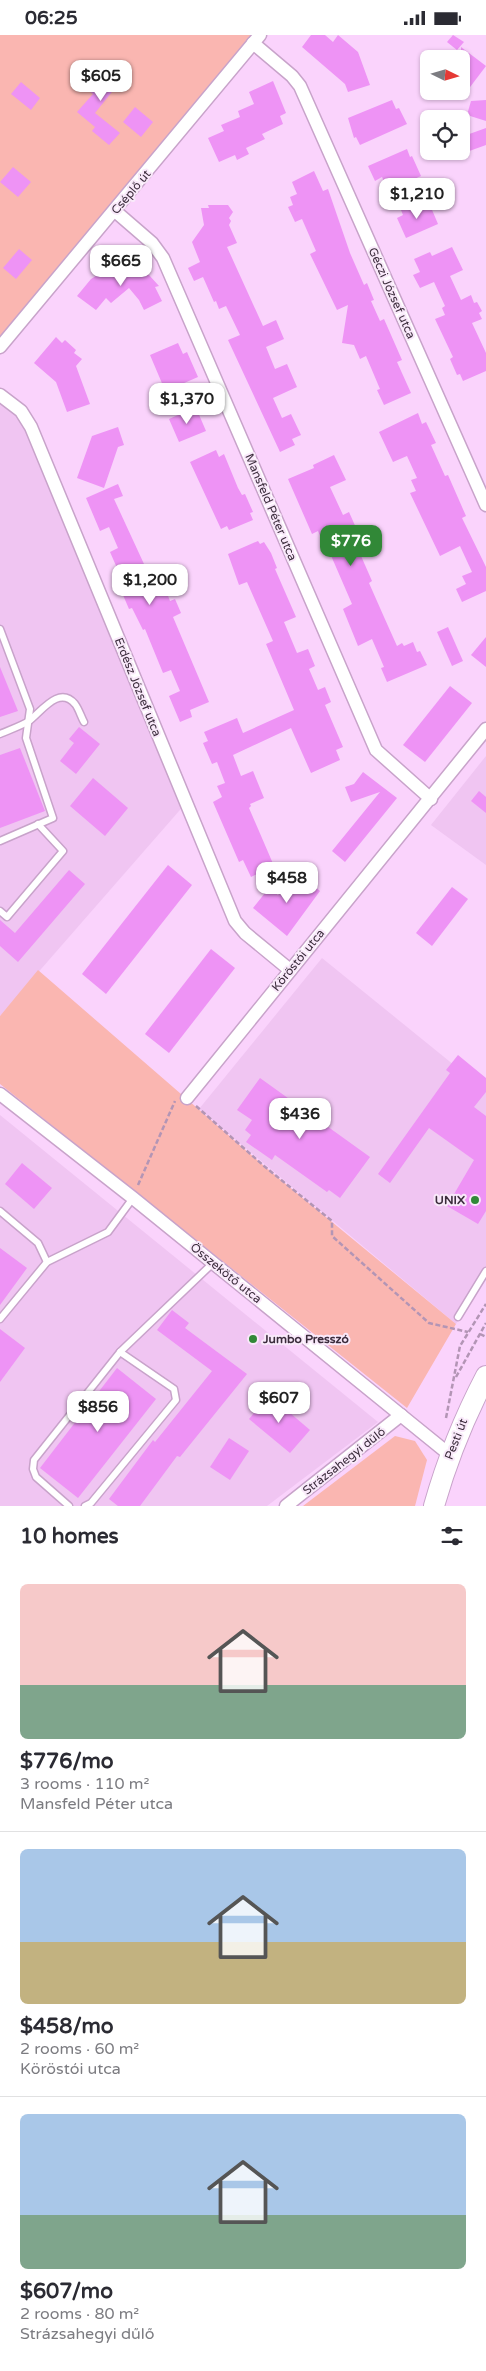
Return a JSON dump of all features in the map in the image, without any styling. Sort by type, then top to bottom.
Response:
[{"type":"main road","name":"Pesti út","points":[[434,1506],[450,1455],[467,1412],[486,1376]]},
{"type":"street","name":"Cséplő út","points":[[0,347],[115,211],[256,39]]},
{"type":"street","name":"Géczi József utca","points":[[256,39],[300,86],[486,505]]},
{"type":"street","name":"Mansfeld Péter utca","points":[[115,211],[152,243],[163,258],[376,750],[431,799]]},
{"type":"street","name":"Erdész József utca","points":[[0,395],[21,411],[31,427],[235,921],[245,933],[290,970]]},
{"type":"street","name":"Köröstói utca","points":[[187,1098],[486,729]]},
{"type":"street","name":"Összekötő utca","points":[[0,1094],[450,1455]]},
{"type":"street","name":"Strázsahegyi dűlő","points":[[286,1506],[402,1415]]},
{"type":"lane","points":[[0,629],[30,709],[26,738],[53,818],[0,841]]},
{"type":"lane","points":[[0,733],[28,721],[46,704],[57,698],[66,699],[74,703],[84,722]]},
{"type":"lane","points":[[0,911],[7,917],[63,851],[38,824]]},
{"type":"lane","points":[[0,1319],[47,1262],[108,1232],[132,1198]]},
{"type":"lane","points":[[0,1211],[38,1243],[47,1262]]},
{"type":"lane","points":[[69,1506],[36,1477],[33,1469],[34,1460],[120,1352],[213,1263]]},
{"type":"lane","points":[[458,1317],[486,1271]]},
{"type":"lane","points":[[85,1506],[91,1503],[176,1400],[174,1389],[120,1352]]},
{"type":"path","points":[[132,1198],[179,1091],[332,1221],[332,1237],[429,1323],[468,1332]]},
{"type":"path","points":[[446,1419],[460,1346],[486,1304]]},
{"type":"path","points":[[455,1378],[486,1323]]},
{"type":"path","points":[[480,1334],[486,1337]]},
{"type":"shaded area","points":[[0,35],[260,35],[0,347]]},
{"type":"shaded area","points":[[0,395],[21,411],[186,803],[0,1016]]},
{"type":"shaded area","points":[[486,756],[486,865],[431,825]]},
{"type":"shaded area","points":[[322,958],[486,1091],[486,1272],[456,1324],[199,1109]]},
{"type":"shaded area","points":[[38,970],[264,1166],[456,1324],[407,1408],[0,1084],[0,1016]]},
{"type":"shaded area","points":[[0,1115],[378,1422],[267,1506],[0,1506]]},
{"type":"shaded area","points":[[395,1436],[415,1441],[427,1460],[415,1506],[303,1506]]},
{"type":"building","points":[[311,35],[325,35],[333,42],[338,35],[358,52],[370,85],[348,92],[345,84],[302,47]]},
{"type":"building","points":[[453,35],[464,42],[457,50],[447,42]]},
{"type":"building","points":[[470,54],[486,66],[470,87]]},
{"type":"building","points":[[108,63],[124,77],[95,113],[120,133],[109,145],[92,131],[95,127],[77,112],[93,94],[86,89]]},
{"type":"building","points":[[273,81],[286,113],[280,116],[283,124],[262,134],[265,139],[246,148],[249,154],[237,160],[235,155],[219,162],[208,138],[224,131],[221,125],[240,117],[238,111],[254,104],[249,92]]},
{"type":"building","points":[[21,82],[40,98],[31,110],[11,94]]},
{"type":"building","points":[[392,100],[396,109],[399,108],[407,124],[360,145],[356,137],[354,138],[348,118]]},
{"type":"building","points":[[486,100],[486,121],[470,116],[470,110],[468,110],[471,101]]},
{"type":"building","points":[[135,107],[153,122],[141,137],[123,122]]},
{"type":"building","points":[[486,128],[486,145],[470,151],[470,134]]},
{"type":"building","points":[[407,149],[421,176],[394,188],[392,185],[387,188],[382,177],[375,181],[368,166]]},
{"type":"building","points":[[13,167],[31,182],[18,197],[0,182]]},
{"type":"building","points":[[314,171],[323,191],[328,189],[350,253],[364,285],[367,283],[374,300],[371,301],[380,321],[384,319],[402,360],[397,362],[411,393],[384,405],[377,390],[380,389],[366,356],[360,359],[354,345],[342,343],[348,305],[337,310],[310,254],[316,251],[302,219],[295,222],[288,207],[293,205],[290,197],[297,194],[292,182]]},
{"type":"building","points":[[420,203],[422,208],[430,205],[438,224],[406,238],[397,218],[403,215],[401,210]]},
{"type":"building","points":[[208,205],[228,205],[233,212],[229,218],[231,221],[229,225],[237,243],[227,247],[263,326],[276,320],[284,339],[266,347],[275,369],[287,364],[297,387],[273,398],[282,418],[291,414],[301,435],[292,439],[295,445],[280,452],[228,340],[240,335],[226,306],[219,309],[203,277],[194,281],[188,268],[200,262],[192,242],[204,225],[201,208],[209,208]]},
{"type":"building","points":[[452,247],[463,270],[450,276],[461,300],[471,295],[474,303],[477,302],[482,311],[479,313],[482,319],[472,323],[486,353],[486,371],[463,381],[460,374],[457,375],[450,359],[453,357],[435,319],[445,315],[442,308],[445,306],[434,282],[420,288],[413,275],[420,272],[414,259],[430,252],[432,256]]},
{"type":"building","points":[[19,249],[32,260],[16,279],[3,268]]},
{"type":"building","points":[[131,264],[142,273],[144,272],[149,275],[159,286],[155,287],[162,301],[144,310],[139,300],[129,288],[111,303],[106,298],[96,310],[77,296],[91,279],[114,265]]},
{"type":"building","points":[[56,337],[62,343],[65,340],[76,350],[74,353],[82,359],[76,366],[90,404],[67,412],[56,382],[34,363]]},
{"type":"building","points":[[178,343],[183,354],[187,352],[198,377],[175,387],[174,384],[164,388],[150,355]]},
{"type":"building","points":[[197,410],[206,431],[179,442],[169,419],[187,411],[188,414]]},
{"type":"building","points":[[418,413],[422,424],[426,422],[436,443],[431,445],[445,476],[448,475],[466,516],[462,518],[486,567],[486,591],[462,602],[456,589],[466,584],[462,576],[472,572],[460,546],[440,556],[410,493],[416,491],[411,480],[417,478],[407,456],[393,462],[379,432]]},
{"type":"building","points":[[118,427],[124,445],[118,447],[104,488],[77,478],[92,436]]},
{"type":"building","points":[[216,450],[219,457],[224,454],[238,488],[242,495],[245,494],[253,512],[250,513],[253,520],[229,530],[227,526],[221,529],[190,462]]},
{"type":"building","points":[[334,455],[346,480],[330,487],[343,515],[349,512],[357,530],[351,533],[372,581],[369,583],[384,617],[397,646],[402,643],[404,646],[413,642],[417,652],[420,651],[427,665],[387,682],[381,668],[384,667],[372,639],[358,646],[343,609],[352,604],[326,544],[324,545],[318,531],[312,534],[288,479],[314,468],[313,465]]},
{"type":"building","points":[[118,484],[123,496],[114,499],[144,564],[137,567],[149,595],[165,588],[170,601],[175,599],[181,613],[173,617],[209,702],[190,710],[192,717],[180,722],[169,696],[180,691],[171,670],[163,673],[145,629],[143,630],[132,608],[129,609],[123,595],[128,593],[110,552],[118,548],[109,527],[100,531],[86,498]]},
{"type":"building","points":[[258,541],[260,544],[264,542],[271,553],[277,568],[275,569],[296,617],[284,622],[297,653],[308,649],[315,666],[309,669],[318,690],[325,687],[331,702],[325,705],[343,747],[336,750],[340,760],[311,773],[291,728],[233,755],[241,776],[253,771],[264,798],[250,804],[249,808],[274,866],[251,877],[243,860],[239,862],[213,802],[222,797],[217,786],[225,783],[217,762],[212,764],[203,743],[208,741],[204,732],[237,718],[243,733],[294,710],[266,644],[273,641],[247,582],[239,585],[228,554]]},
{"type":"building","points":[[448,627],[463,661],[452,666],[437,632]]},
{"type":"building","points":[[486,637],[486,667],[471,655]]},
{"type":"building","points":[[0,667],[18,711],[0,717]]},
{"type":"building","points":[[450,686],[472,703],[425,762],[403,745]]},
{"type":"building","points":[[79,727],[100,744],[76,774],[60,761],[74,743],[69,739]]},
{"type":"building","points":[[20,748],[45,811],[0,828],[0,755]]},
{"type":"building","points":[[363,772],[397,798],[345,862],[332,851],[380,792],[351,802],[345,787],[354,784]]},
{"type":"building","points":[[93,778],[128,808],[105,836],[70,806]]},
{"type":"building","points":[[479,791],[486,797],[486,813],[471,801]]},
{"type":"building","points":[[168,865],[192,885],[106,994],[82,974]]},
{"type":"building","points":[[69,870],[85,884],[18,962],[0,946],[0,920],[15,933]]},
{"type":"building","points":[[297,872],[320,891],[287,936],[253,908],[269,888],[278,895]]},
{"type":"building","points":[[452,887],[468,899],[432,946],[416,933]]},
{"type":"building","points":[[211,949],[235,968],[169,1053],[145,1034]]},
{"type":"building","points":[[458,1055],[486,1078],[486,1092],[474,1107],[486,1116],[486,1211],[478,1224],[447,1206],[474,1160],[429,1128],[390,1183],[378,1174],[450,1073],[446,1070]]},
{"type":"building","points":[[260,1078],[370,1157],[340,1198],[329,1190],[327,1192],[275,1155],[272,1160],[246,1142],[251,1135],[245,1130],[252,1120],[237,1110]]},
{"type":"building","points":[[22,1163],[52,1188],[34,1209],[5,1184]]},
{"type":"building","points":[[0,1248],[27,1268],[0,1305]]},
{"type":"building","points":[[172,1310],[189,1323],[185,1328],[247,1374],[180,1457],[177,1456],[140,1506],[118,1506],[109,1499],[153,1440],[155,1442],[212,1371],[157,1330]]},
{"type":"building","points":[[0,1329],[25,1348],[0,1382]]},
{"type":"building","points":[[117,1368],[156,1399],[78,1498],[40,1468]]},
{"type":"building","points":[[269,1395],[310,1430],[290,1453],[249,1419]]},
{"type":"building","points":[[229,1438],[249,1451],[230,1480],[210,1467]]},
{"type":"place","name":"UNIX","points":[[475,1200]]},
{"type":"place","name":"Jumbo Presszó","points":[[253,1339]]}]
